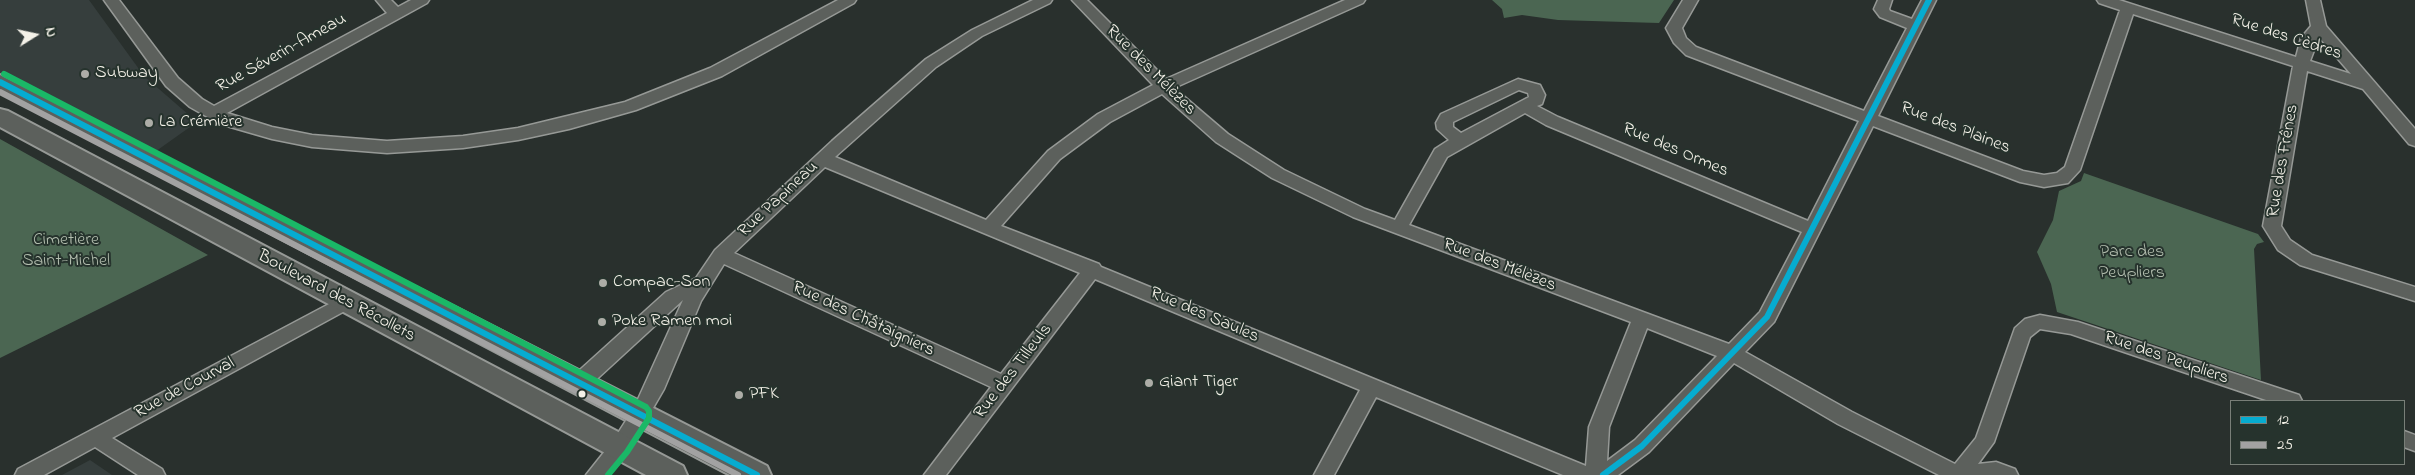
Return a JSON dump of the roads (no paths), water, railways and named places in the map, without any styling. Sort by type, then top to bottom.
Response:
[{"type":"main road","name":"Boulevard des Récollets","points":[[0,82],[757,475]]},
{"type":"main road","name":"Boulevard des Récollets","points":[[0,117],[673,475]]},
{"type":"street","points":[[111,0],[172,82],[196,103],[215,114],[226,120],[282,135],[312,141],[368,146],[444,144],[518,134],[590,118],[672,91],[730,65],[849,0]]},
{"type":"street","points":[[383,0],[396,14]]},
{"type":"street","name":"Rue Séverin-Ameau","points":[[215,114],[422,0]]},
{"type":"street","name":"Rue Papineau","points":[[596,475],[620,447],[641,414],[700,283],[721,255],[823,159],[946,52],[994,24],[1045,0]]},
{"type":"street","name":"Rue des Mélèzes","points":[[1079,0],[1164,86],[1206,125],[1261,164],[1317,195],[1398,228],[1641,319],[1754,364],[1836,414],[1958,475]]},
{"type":"street","points":[[990,226],[1035,174],[1069,143],[1104,118],[1164,86],[1358,0]]},
{"type":"street","name":"Rue des Plaines","points":[[1691,0],[1677,20],[1674,28],[1677,37],[1686,48],[2029,179],[2044,181],[2062,179],[2071,174],[2128,8]]},
{"type":"street","points":[[1885,0],[1881,9],[1885,14],[1916,26]]},
{"type":"street","points":[[1603,475],[1642,446],[1733,355],[1772,310],[1811,229],[1928,0]]},
{"type":"street","name":"Rue des Cèdres","points":[[2104,0],[2370,86]]},
{"type":"street","points":[[2313,0],[2319,27],[2415,140]]},
{"type":"street","name":"Rue des Frênes","points":[[2319,27],[2309,38],[2301,64],[2271,221],[2274,232],[2290,250],[2306,260],[2415,294]]},
{"type":"street","points":[[1398,228],[1441,153],[1460,141],[1526,107],[1536,100],[1537,95],[1531,87],[1518,84],[1447,118],[1444,126],[1460,141]]},
{"type":"street","name":"Rue des Ormes","points":[[1526,107],[1552,121],[1811,229]]},
{"type":"street","name":"Rue des Saules","points":[[823,159],[990,226],[1585,475]]},
{"type":"street","name":"Rue des Châtaigniers","points":[[721,255],[1004,384]]},
{"type":"street","name":"Rue des Tilleuls","points":[[934,475],[1093,269]]},
{"type":"street","points":[[580,383],[672,297],[700,283]]},
{"type":"street","name":"Rue de Courval","points":[[25,475],[346,302]]},
{"type":"street","points":[[1596,475],[1599,427],[1641,319]]},
{"type":"street","name":"Rue des Peupliers","points":[[1958,475],[1984,442],[2022,332],[2032,324],[2040,322],[2065,325],[2289,400]]},
{"type":"street","points":[[1324,475],[1372,387]]},
{"type":"street","points":[[96,437],[155,475]]},
{"type":"street","points":[[1958,475],[1996,471],[2008,475]]},
{"type":"place","name":"Subway","points":[[85,74]]},
{"type":"place","name":"La Crémière","points":[[149,123]]},
{"type":"place","name":"Compac-Son","points":[[603,283]]},
{"type":"place","name":"Poke Ramen moi","points":[[602,322]]},
{"type":"place","name":"Giant Tiger","points":[[1149,383]]},
{"type":"place","name":"PFK","points":[[739,395]]},
{"type":"park label","name":"Cimetière Saint-Michel","points":[[66,251]]},
{"type":"park label","name":"Parc des Peupliers","points":[[2132,263]]}]
